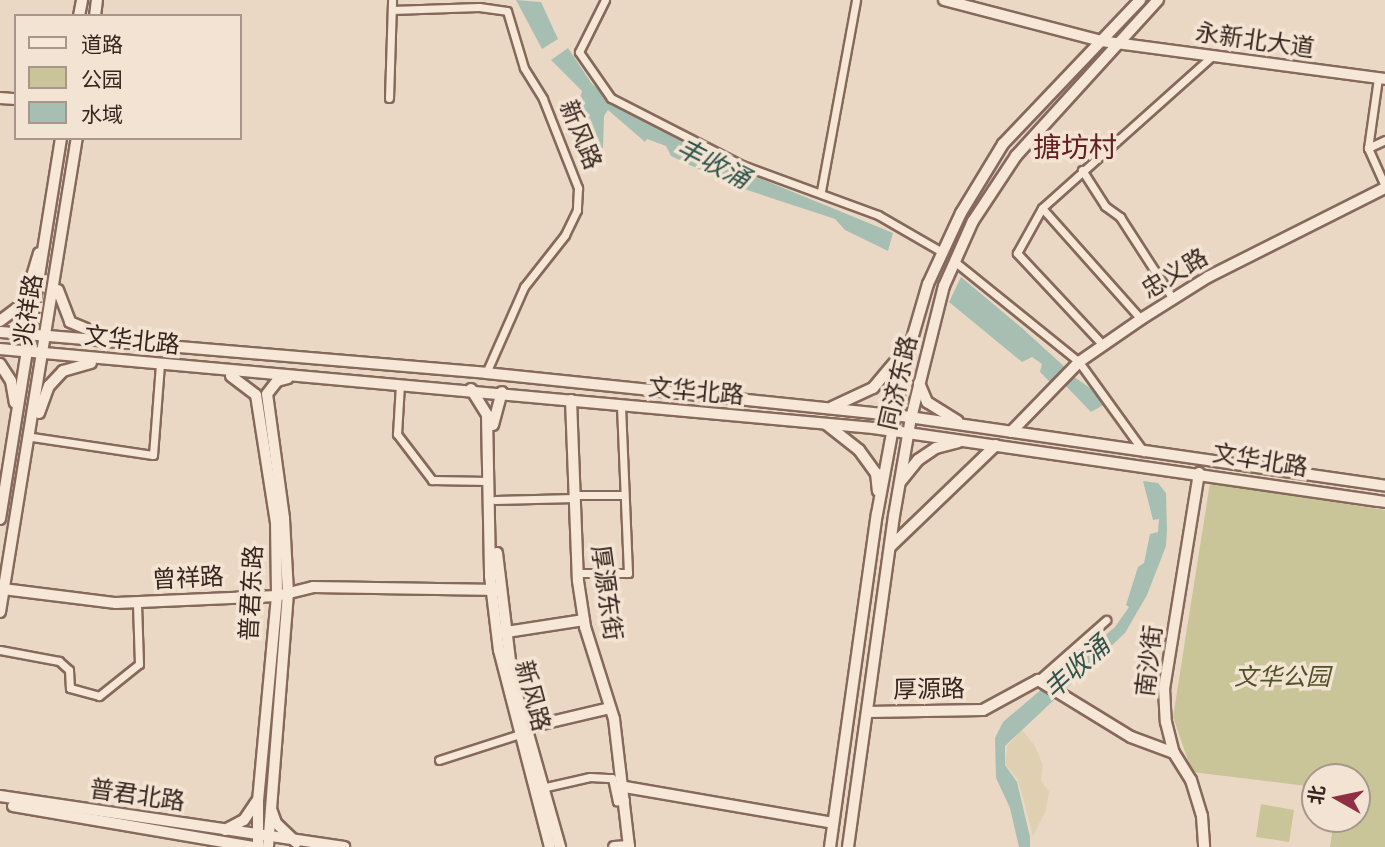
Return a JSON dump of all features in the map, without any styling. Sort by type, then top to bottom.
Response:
[{"type":"main road","name":"永新北大道","points":[[944,0],[1101,41],[1382,79]]},
{"type":"main road","name":"同济东路","points":[[830,847],[892,431],[911,342],[928,284],[942,253],[1003,144],[1140,0]]},
{"type":"main road","name":"同济东路","points":[[848,847],[908,433],[944,286],[973,221],[1016,156],[1158,0]]},
{"type":"main road","name":"兆祥路","points":[[0,519],[2,490],[15,429],[61,140]]},
{"type":"main road","name":"兆祥路","points":[[0,612],[47,338],[76,140]]},
{"type":"main road","name":"忠义路","points":[[1011,432],[1077,364],[1141,318],[1385,187]]},
{"type":"main road","points":[[0,321],[24,303],[46,238]]},
{"type":"main road","points":[[56,277],[61,306],[70,322],[125,344]]},
{"type":"main road","name":"文华北路","points":[[0,332],[486,373],[895,415],[1385,486]]},
{"type":"main road","points":[[827,409],[873,388],[911,342]]},
{"type":"main road","name":"文华北路","points":[[0,349],[222,372],[471,389],[892,431],[1199,473],[1385,502]]},
{"type":"main road","points":[[30,441],[49,386],[63,372],[80,364],[120,360]]},
{"type":"main road","points":[[1,366],[13,391],[15,429]]},
{"type":"main road","points":[[222,372],[261,394],[277,381],[300,376]]},
{"type":"main road","points":[[919,383],[927,402],[937,412],[966,426]]},
{"type":"main road","name":"新风路","points":[[471,389],[487,415],[488,481],[501,632],[551,847]]},
{"type":"main road","name":"新风路","points":[[496,589],[493,415],[502,392]]},
{"type":"main road","name":"普君东路","points":[[261,394],[283,594],[261,843]]},
{"type":"main road","name":"厚源东街","points":[[571,400],[578,573],[584,620],[610,708],[625,787]]},
{"type":"main road","points":[[827,425],[859,450],[876,473],[880,502]]},
{"type":"main road","points":[[900,483],[918,460],[936,448],[964,441]]},
{"type":"main road","points":[[890,547],[996,445]]},
{"type":"main road","name":"南沙街","points":[[1199,473],[1164,688],[1166,722],[1174,753],[1191,780],[1205,847]]},
{"type":"main road","name":"曾祥路","points":[[3,589],[137,603],[283,594],[313,587],[379,585],[496,589]]},
{"type":"main road","points":[[501,632],[584,620]]},
{"type":"main road","points":[[1042,682],[1065,700],[1131,737],[1174,753]]},
{"type":"main road","name":"厚源路","points":[[868,712],[984,710],[1042,682]]},
{"type":"main road","points":[[522,730],[610,708]]},
{"type":"main road","name":"新风路","points":[[522,730],[546,787],[560,847]]},
{"type":"main road","points":[[614,847],[629,847],[625,787],[833,823]]},
{"type":"main road","points":[[0,790],[22,800]]},
{"type":"main road","name":"普君北路","points":[[0,796],[223,840]]},
{"type":"main road","points":[[223,840],[263,801],[276,823],[296,842]]},
{"type":"main road","name":"普君北路","points":[[0,803],[223,840],[296,842],[344,847]]},
{"type":"street","points":[[389,98],[392,0]]},
{"type":"street","points":[[606,0],[579,52],[611,97],[743,166],[821,191],[878,215],[942,253]]},
{"type":"street","points":[[821,191],[856,0]]},
{"type":"street","name":"新风路","points":[[392,10],[480,7],[507,11],[524,68],[543,99],[578,188],[577,210],[565,235],[524,287],[486,373]]},
{"type":"street","points":[[1103,345],[1017,253],[1042,208],[1212,56]]},
{"type":"street","points":[[1382,79],[1368,148],[1385,187]]},
{"type":"street","points":[[1368,148],[1385,140]]},
{"type":"street","points":[[1082,170],[1105,206],[1121,217],[1173,299]]},
{"type":"street","points":[[1042,208],[1141,318]]},
{"type":"street","points":[[954,261],[1077,364],[1144,452]]},
{"type":"street","points":[[30,441],[153,455],[160,365]]},
{"type":"street","points":[[400,384],[397,434],[432,480],[488,481]]},
{"type":"street","points":[[578,573],[628,573],[621,406]]},
{"type":"street","points":[[495,500],[623,495]]},
{"type":"street","points":[[0,650],[60,661],[69,670],[70,688],[99,696],[139,664],[137,603]]},
{"type":"street","points":[[1042,682],[1106,620]]},
{"type":"street","points":[[439,760],[522,730]]},
{"type":"street","points":[[546,787],[590,777],[612,778],[617,801],[626,800]]},
{"type":"shaded area","points":[[1022,730],[1035,746],[1043,765],[1041,781],[1049,791],[1046,810],[1033,836],[1018,780],[1005,764],[1007,746]]},
{"type":"green space","name":"文华公园","points":[[1210,483],[1385,510],[1385,847],[1330,847],[1332,833],[1371,833],[1371,763],[1301,763],[1301,785],[1192,772],[1173,717]]},
{"type":"green space","points":[[1261,804],[1294,810],[1289,842],[1256,837]]},
{"type":"water","points":[[516,0],[541,2],[558,39],[542,49]]},
{"type":"water","name":"丰收涌","points":[[568,48],[592,84],[622,109],[725,164],[893,233],[888,251],[845,230],[835,219],[732,185],[671,156],[666,146],[647,139],[645,142],[608,110],[604,116],[603,148],[591,149],[580,98],[582,91],[551,60]]},
{"type":"water","points":[[961,277],[1067,369],[1051,383],[1040,372],[1042,364],[1032,357],[1022,362],[949,302]]},
{"type":"water","points":[[1073,376],[1107,403],[1091,412],[1064,384]]},
{"type":"water","name":"丰收涌","points":[[1143,481],[1158,483],[1166,493],[1166,546],[1147,595],[1125,633],[1005,746],[1005,765],[1017,782],[1030,837],[1030,847],[1019,847],[1010,808],[996,778],[995,738],[1003,722],[1115,627],[1129,607],[1126,605],[1138,567],[1144,563],[1150,534],[1158,532],[1159,519],[1153,520]]},
{"type":"district","name":"搪坊村","points":[[1075,148]]}]
